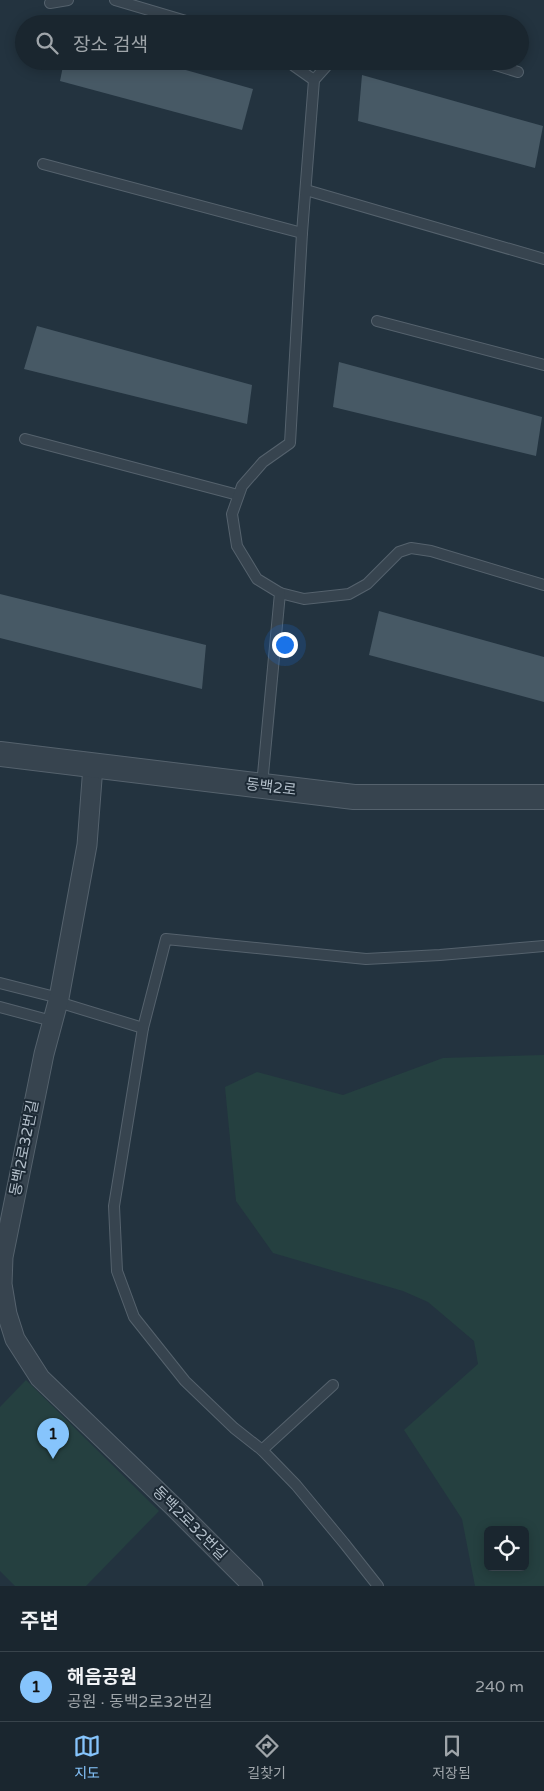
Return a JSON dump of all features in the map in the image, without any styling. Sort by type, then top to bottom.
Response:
[{"type":"street","name":"동백2로","points":[[0,754],[354,797],[544,797]]},
{"type":"street","name":"동백2로32번길","points":[[93,766],[87,845],[58,1000],[26,1139],[3,1257],[2,1284],[7,1314],[16,1339],[40,1378],[180,1513],[252,1586]]},
{"type":"lane","points":[[50,2],[68,0]]},
{"type":"lane","points":[[115,0],[166,15]]},
{"type":"lane","points":[[300,70],[314,80]]},
{"type":"lane","points":[[323,70],[314,80],[302,233],[290,443],[263,462],[242,486],[232,514],[237,546],[257,579],[280,593],[304,599],[349,594],[366,584],[399,552],[411,548],[430,551],[544,585]]},
{"type":"lane","points":[[512,70],[518,72]]},
{"type":"lane","points":[[43,164],[302,233]]},
{"type":"lane","points":[[306,190],[544,258]]},
{"type":"lane","points":[[378,320],[544,365]]},
{"type":"lane","points":[[25,439],[238,495]]},
{"type":"lane","points":[[262,785],[280,593]]},
{"type":"lane","points":[[378,1586],[326,1521],[262,1450],[234,1428],[173,1367],[134,1317],[117,1271],[114,1206],[143,1028],[166,939],[366,959],[544,946]]},
{"type":"lane","points":[[0,983],[143,1028]]},
{"type":"lane","points":[[0,1007],[52,1021]]},
{"type":"lane","points":[[262,1450],[333,1385]]},
{"type":"green space","points":[[544,1055],[544,1586],[475,1586],[462,1519],[404,1430],[478,1364],[474,1341],[428,1302],[403,1291],[273,1253],[236,1201],[225,1087],[257,1072],[343,1095],[443,1058]]},
{"type":"green space","points":[[26,1380],[159,1511],[86,1586],[15,1586],[0,1571],[0,1407]]},
{"type":"building","points":[[62,70],[186,70],[253,89],[242,130],[60,81]]},
{"type":"building","points":[[362,75],[543,126],[535,168],[358,121]]},
{"type":"building","points":[[37,326],[252,385],[247,424],[24,369]]},
{"type":"building","points":[[339,362],[542,417],[536,456],[333,407]]},
{"type":"building","points":[[0,594],[206,645],[202,689],[0,638]]},
{"type":"building","points":[[379,611],[544,657],[544,702],[369,655]]},
{"type":"place","name":"해음공원","points":[[53,1459]]}]
